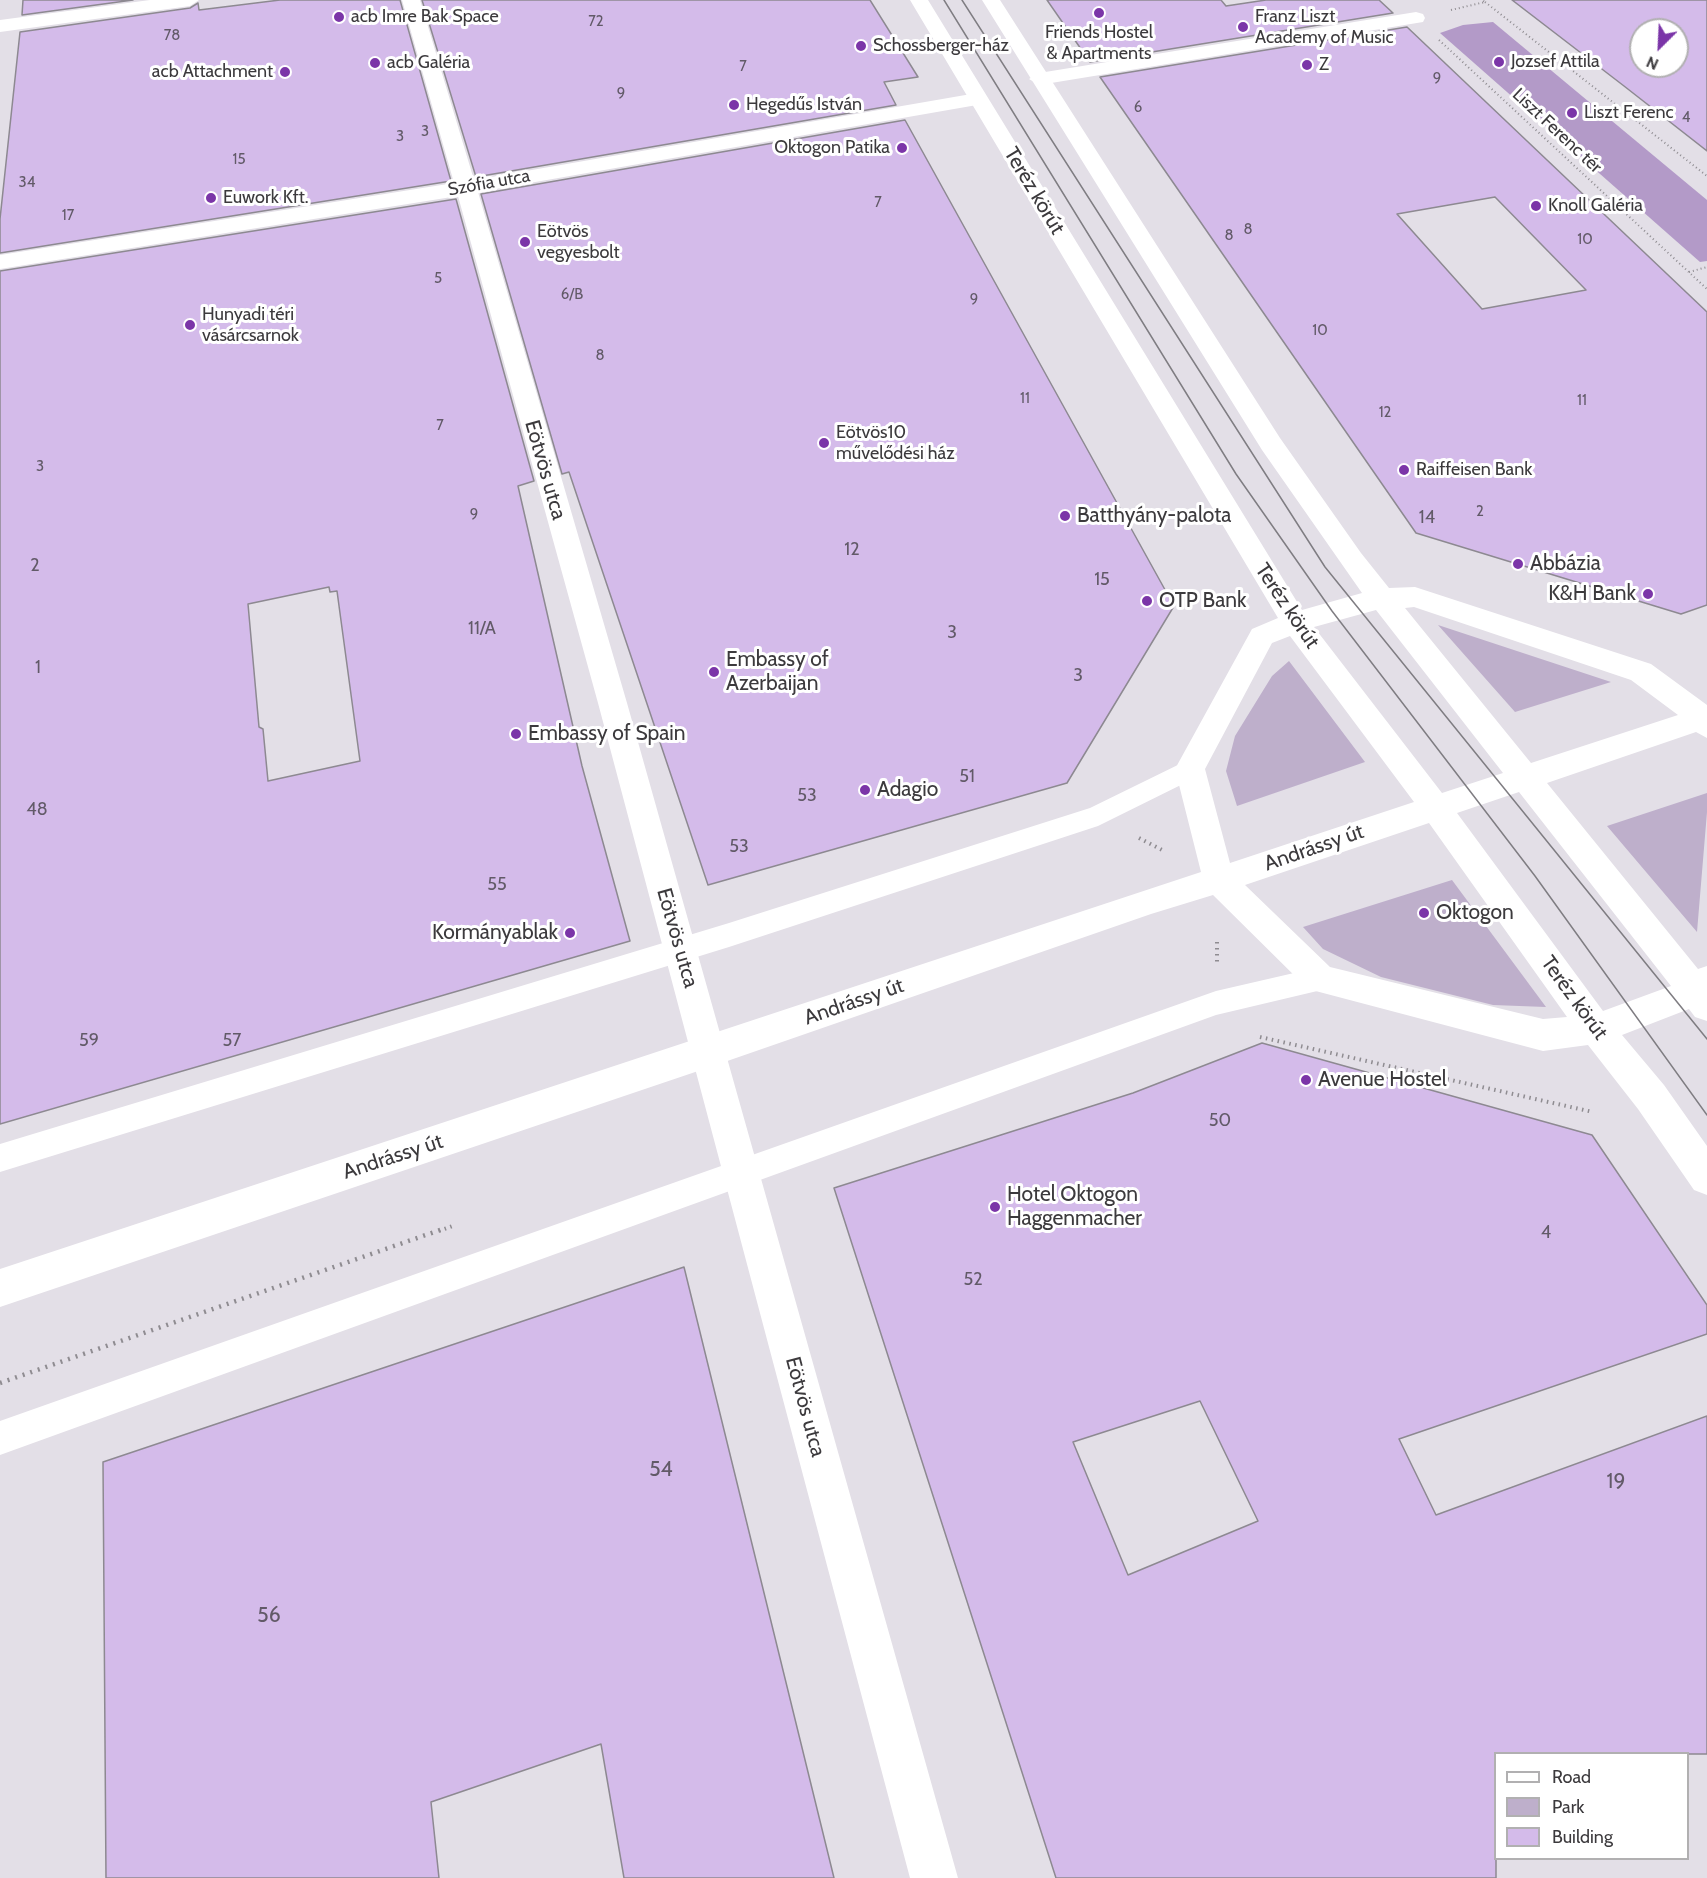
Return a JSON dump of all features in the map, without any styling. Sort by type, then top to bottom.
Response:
[{"type":"main road","points":[[0,26],[190,0]]},
{"type":"main road","name":"Eötvös utca","points":[[411,0],[710,1051],[741,1175],[934,1878]]},
{"type":"main road","name":"Teréz körút","points":[[919,0],[1295,622],[1435,807],[1596,1029],[1651,1097],[1707,1177]]},
{"type":"main road","points":[[991,0],[1271,444],[1381,599],[1703,993],[1596,1029],[1543,1035],[1320,979],[1219,880],[1190,769],[1262,636],[1295,622],[1381,599],[1415,597],[1641,672],[1706,720]]},
{"type":"main road","points":[[1039,79],[1416,18]]},
{"type":"main road","name":"Szófia utca","points":[[0,262],[466,188],[977,99]]},
{"type":"main road","name":"Andrássy út","points":[[0,1288],[710,1051],[1151,900],[1219,880],[1525,776],[1706,720]]},
{"type":"lane","points":[[0,1158],[680,950],[1098,816],[1190,769]]},
{"type":"lane","points":[[0,1438],[741,1175],[1216,1003],[1320,979]]},
{"type":"path","points":[[1485,2],[1707,176]]},
{"type":"path","name":"Liszt Ferenc tér","points":[[1416,18],[1707,289]]},
{"type":"path","points":[[1689,272],[1707,267]]},
{"type":"path","points":[[1098,816],[1219,880]]},
{"type":"path","points":[[1259,1037],[1593,1112]]},
{"type":"path","points":[[0,1383],[461,1223]]},
{"type":"green space","points":[[1438,625],[1611,682],[1515,712]]},
{"type":"green space","points":[[1289,661],[1365,762],[1237,806],[1226,771],[1235,736],[1272,676]]},
{"type":"green space","points":[[1707,793],[1707,812],[1697,932],[1607,826]]},
{"type":"green space","points":[[1452,880],[1546,1007],[1493,1005],[1381,977],[1323,949],[1303,927]]},
{"type":"shaded area","points":[[1493,22],[1707,200],[1707,261],[1700,262],[1440,33],[1463,25]]},
{"type":"building","points":[[23,0],[133,0],[22,15]]},
{"type":"building","points":[[280,0],[400,0],[451,181],[0,253],[0,219],[20,32],[190,8],[198,3],[199,10]]},
{"type":"building","points":[[422,0],[870,0],[918,77],[884,82],[896,105],[476,177]]},
{"type":"building","points":[[1047,0],[1221,0],[1226,6],[1266,0],[1379,0],[1393,13],[1090,62]]},
{"type":"building","points":[[1512,0],[1707,0],[1707,151],[1624,86]]},
{"type":"building","points":[[1407,27],[1707,312],[1707,605],[1681,614],[1416,533],[1100,77]],"holes":[[[1495,197],[1586,290],[1482,309],[1397,214]]]},
{"type":"building","points":[[905,120],[1174,606],[1067,783],[708,885],[569,472],[562,474],[481,194]]},
{"type":"building","points":[[456,199],[534,481],[518,486],[582,766],[630,941],[0,1124],[0,271]],"holes":[[[329,587],[330,592],[337,591],[360,761],[268,781],[263,729],[259,727],[248,604]]]},
{"type":"building","points":[[1262,1043],[1592,1135],[1707,1305],[1707,1334],[1399,1439],[1436,1515],[1707,1416],[1707,1754],[1689,1754],[1689,1752],[1494,1752],[1496,1878],[1056,1878],[834,1188],[1133,1093]],"holes":[[[1200,1401],[1258,1521],[1128,1575],[1073,1442]]]},
{"type":"building","points":[[684,1267],[834,1878],[624,1878],[601,1744],[431,1802],[439,1878],[106,1878],[103,1462]]},
{"type":"tram line","points":[[944,0],[1236,474],[1332,611],[1535,876],[1707,1115]]},
{"type":"tram line","points":[[962,0],[1325,567],[1707,1039]]},
{"type":"place","name":"Friends Hostel & Apartments","points":[[1099,13]]},
{"type":"place","name":"acb Imre Bak Space","points":[[339,17]]},
{"type":"place","name":"Franz Liszt Academy of Music","points":[[1243,27]]},
{"type":"place","name":"Schossberger-ház","points":[[861,46]]},
{"type":"place","name":"Jozsef Attila","points":[[1499,62]]},
{"type":"place","name":"acb Galéria","points":[[375,63]]},
{"type":"place","name":"Z","points":[[1307,65]]},
{"type":"place","name":"acb Attachment","points":[[285,72]]},
{"type":"place","name":"Hegedűs István","points":[[734,105]]},
{"type":"place","name":"Liszt Ferenc","points":[[1572,113]]},
{"type":"place","name":"Oktogon Patika","points":[[902,148]]},
{"type":"place","name":"Euwork Kft.","points":[[211,198]]},
{"type":"place","name":"Knoll Galéria","points":[[1536,206]]},
{"type":"place","name":"Eötvös vegyesbolt","points":[[525,242]]},
{"type":"place","name":"Hunyadi téri vásárcsarnok","points":[[190,325]]},
{"type":"place","name":"Eötvös10 művelődési ház","points":[[824,443]]},
{"type":"place","name":"Raiffeisen Bank","points":[[1404,470]]},
{"type":"place","name":"Batthyány-palota","points":[[1065,516]]},
{"type":"place","name":"Abbázia","points":[[1518,564]]},
{"type":"place","name":"K&H Bank","points":[[1648,594]]},
{"type":"place","name":"OTP Bank","points":[[1147,601]]},
{"type":"place","name":"Embassy of Azerbaijan","points":[[714,672]]},
{"type":"place","name":"Embassy of Spain","points":[[516,734]]},
{"type":"place","name":"Adagio","points":[[865,790]]},
{"type":"place","name":"Oktogon","points":[[1424,913]]},
{"type":"place","name":"Kormányablak","points":[[570,933]]},
{"type":"place","name":"Avenue Hostel","points":[[1306,1080]]},
{"type":"place","name":"Hotel Oktogon Haggenmacher","points":[[995,1207]]}]
